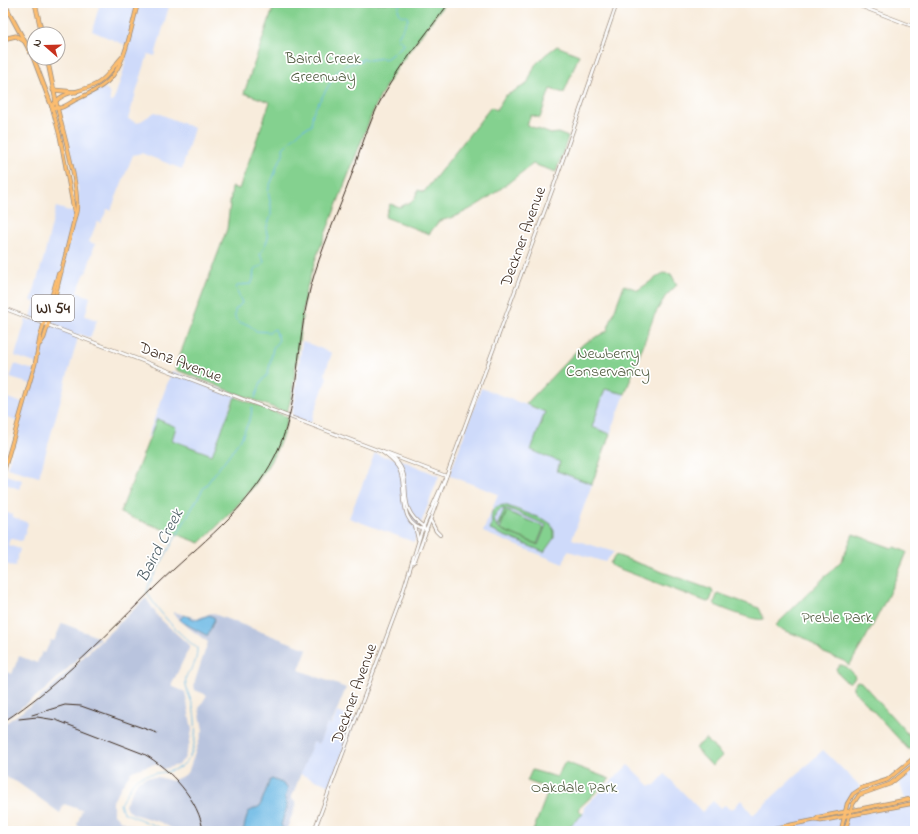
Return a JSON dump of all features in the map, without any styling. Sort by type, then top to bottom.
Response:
[{"type":"highway","name":"WI 54","points":[[4,3],[26,41]]},
{"type":"highway","points":[[36,3],[40,26]]},
{"type":"highway","points":[[3,39],[16,36],[26,42]]},
{"type":"highway","name":"WI 54","points":[[36,66],[52,107]]},
{"type":"highway","name":"WI 54","points":[[48,66],[56,101]]},
{"type":"highway","points":[[53,90],[76,92]]},
{"type":"main road","points":[[123,56],[103,80],[90,88],[65,95],[56,101],[52,107],[57,109],[106,83],[118,69],[123,56],[138,3]]},
{"type":"main road","name":"WI 54","points":[[40,344],[44,338],[48,325],[77,205],[75,188],[56,101]]},
{"type":"main road","name":"WI 54","points":[[52,107],[63,153],[75,216]]},
{"type":"main road","name":"WI 54","points":[[3,474],[40,344],[44,323],[58,274],[61,272]]},
{"type":"main road","points":[[841,831],[848,802],[854,792],[887,780],[915,756]]},
{"type":"main road","points":[[845,831],[854,801],[859,795],[894,781],[915,764]]},
{"type":"main road","points":[[815,820],[818,817],[845,813],[915,798]]},
{"type":"main road","points":[[760,831],[815,820],[821,821],[845,817],[915,803]]},
{"type":"street","name":"Deckner Avenue","points":[[412,563],[415,561],[431,520],[552,188],[617,3]]},
{"type":"street","points":[[852,3],[915,27]]},
{"type":"street","name":"Danz Avenue","points":[[3,308],[380,451]]},
{"type":"street","points":[[380,451],[387,452],[446,476]]},
{"type":"street","points":[[380,451],[392,459],[400,471],[404,509],[415,526],[418,542]]},
{"type":"street","points":[[387,452],[402,467],[405,476],[408,510],[423,528]]},
{"type":"street","name":"Deckner Avenue","points":[[314,831],[412,563],[423,528],[446,476]]},
{"type":"street","points":[[431,520],[440,536]]},
{"type":"street","points":[[415,526],[427,530]]},
{"type":"shaded area","points":[[100,3],[170,3],[155,56],[148,54],[128,119],[138,123],[155,112],[194,128],[182,169],[141,153],[133,155],[111,210],[107,209],[101,223],[97,222],[89,242],[95,244],[86,274],[85,273],[77,292],[90,297],[85,316],[97,320],[90,338],[79,334],[39,477],[7,468],[21,423],[3,416],[3,402],[4,397],[26,404],[31,384],[10,378],[15,364],[36,371],[38,364],[15,356],[26,319],[30,321],[35,302],[31,301],[56,207],[79,214],[78,189],[62,110],[102,88],[107,89],[110,95],[110,101],[113,102],[123,73],[128,46],[92,31]]},
{"type":"shaded area","points":[[302,341],[332,353],[325,373],[327,378],[310,424],[292,417]]},
{"type":"shaded area","points":[[172,371],[239,396],[234,397],[213,455],[172,440],[157,419],[152,433],[147,438]]},
{"type":"shaded area","points":[[481,388],[571,422],[580,401],[606,388],[625,394],[572,539],[614,552],[605,562],[568,551],[563,564],[483,532],[498,494],[451,476],[450,474]]},
{"type":"shaded area","points":[[375,453],[381,456],[399,459],[439,476],[414,542],[349,518]]},
{"type":"shaded area","points":[[5,475],[22,480],[19,489],[3,483]]},
{"type":"shaded area","points":[[3,511],[28,523],[23,540],[20,541],[10,538],[8,545],[20,549],[15,567],[3,563]]},
{"type":"shaded area","points":[[146,598],[158,617],[190,646],[171,686],[185,692],[192,730],[189,745],[184,759],[178,765],[163,769],[156,764],[132,771],[113,801],[113,813],[121,821],[134,826],[140,831],[84,831],[77,825],[82,810],[64,804],[60,813],[17,782],[3,776],[3,725],[37,701]]},
{"type":"shaded area","points":[[173,612],[198,618],[211,613],[307,649],[299,670],[346,688],[331,725],[327,724],[319,744],[313,742],[291,799],[297,802],[286,831],[173,831],[173,829],[160,822],[133,814],[127,809],[125,805],[138,781],[146,777],[158,777],[172,781],[185,775],[189,770],[203,730],[199,708],[207,695],[195,690],[194,684],[208,642],[179,621]]},
{"type":"shaded area","points":[[62,623],[100,638],[46,689],[3,721],[3,671],[12,674],[19,656],[37,663],[42,652],[45,653],[51,640],[54,641]]},
{"type":"shaded area","points":[[337,712],[356,719],[331,786],[300,774],[313,742],[319,744],[327,724],[332,725]]},
{"type":"shaded area","points":[[823,750],[862,788],[850,797],[845,817],[915,803],[915,831],[564,831],[585,811],[583,808],[628,765],[650,786],[655,785],[665,774],[702,812],[713,801],[720,808],[725,805],[729,809],[734,808],[741,800],[753,815]]},
{"type":"shaded area","points":[[915,764],[915,798],[905,800],[898,778]]},
{"type":"green space","name":"Baird Creek Greenway","points":[[275,3],[445,3],[394,73],[377,103],[316,258],[305,294],[292,394],[287,413],[175,368],[227,229],[232,187],[239,189],[270,102],[244,93]]},
{"type":"green space","points":[[557,46],[579,55],[564,93],[550,89],[540,118],[531,115],[527,125],[551,134],[558,133],[568,137],[556,172],[533,164],[488,198],[464,212],[439,221],[429,234],[385,217],[390,204],[400,207],[414,200],[418,190],[424,192],[491,107],[496,110],[505,96],[527,84],[535,65]]},
{"type":"green space","name":"Newberry Conservancy","points":[[663,273],[671,274],[677,285],[665,297],[654,316],[625,394],[605,389],[592,427],[610,434],[592,484],[557,471],[560,462],[531,450],[545,412],[526,404],[583,344],[607,331],[624,285],[638,290]]},
{"type":"green space","points":[[235,397],[288,417],[275,454],[254,486],[228,515],[200,543],[120,513],[157,419],[176,427],[172,440],[212,455]]},
{"type":"green space","points":[[505,505],[545,520],[551,524],[554,531],[554,538],[544,552],[490,530],[492,511],[494,508]],"holes":[[[501,509],[509,509],[546,525],[538,545],[497,528],[494,519],[496,513]]]},
{"type":"green space","points":[[504,510],[544,527],[537,544],[500,529],[506,513],[499,527],[497,526]]},
{"type":"green space","name":"Preble Park","points":[[853,534],[907,552],[881,610],[849,666],[844,661],[824,653],[807,639],[778,628],[776,625],[842,560]]},
{"type":"green space","points":[[616,555],[712,590],[713,593],[710,601],[707,602],[612,566],[610,563]]},
{"type":"green space","points":[[718,593],[759,608],[764,619],[747,617],[715,605],[714,603]]},
{"type":"green space","points":[[840,665],[849,669],[855,678],[850,682],[844,679],[838,673],[836,668]]},
{"type":"green space","points":[[857,681],[861,682],[914,741],[915,745],[911,749],[908,749],[853,689],[853,686]]},
{"type":"green space","points":[[706,739],[722,756],[712,766],[695,748]]},
{"type":"green space","name":"Oakdale Park","points":[[565,762],[610,779],[578,809],[583,814],[564,831],[533,831],[549,789],[527,781],[532,770],[557,777]]},
{"type":"water","points":[[184,615],[197,620],[209,615],[215,618],[208,635],[182,622],[180,619]]},
{"type":"water","points":[[272,779],[282,783],[288,789],[285,798],[287,807],[281,825],[285,831],[243,831],[248,812],[260,806],[270,780]]},
{"type":"waterway","name":"Baird Creek","points":[[255,398],[261,382],[268,374],[273,348],[279,340],[275,329],[269,332],[256,331],[249,325],[239,323],[235,318],[235,310],[242,303],[236,288],[238,285],[251,284],[255,268],[262,266],[264,261],[260,255],[268,239],[266,229],[271,216],[268,191],[282,157],[283,148],[303,129],[311,126],[313,112],[338,70],[346,65],[361,61],[363,58],[369,60],[382,58],[386,59],[405,44],[397,38],[408,20],[407,16],[400,15],[398,9],[400,3]]},
{"type":"waterway","name":"Baird Creek","points":[[167,831],[123,812],[120,804],[134,781],[139,777],[165,772],[180,767],[190,756],[195,740],[195,722],[193,707],[186,681],[187,675],[195,661],[197,648],[170,623],[147,593],[149,584],[203,489],[241,439],[251,416],[252,407]]},
{"type":"railway","points":[[3,722],[44,692],[83,658],[157,585],[237,510],[264,475],[275,456],[289,419],[296,380],[303,321],[314,274],[371,120],[384,93],[412,51],[449,3]]},
{"type":"railway","points":[[32,715],[65,705],[81,706],[157,733]]},
{"type":"railway","points":[[19,719],[37,717],[56,720],[144,754],[154,760],[173,777],[190,797],[201,820],[203,831]]}]
